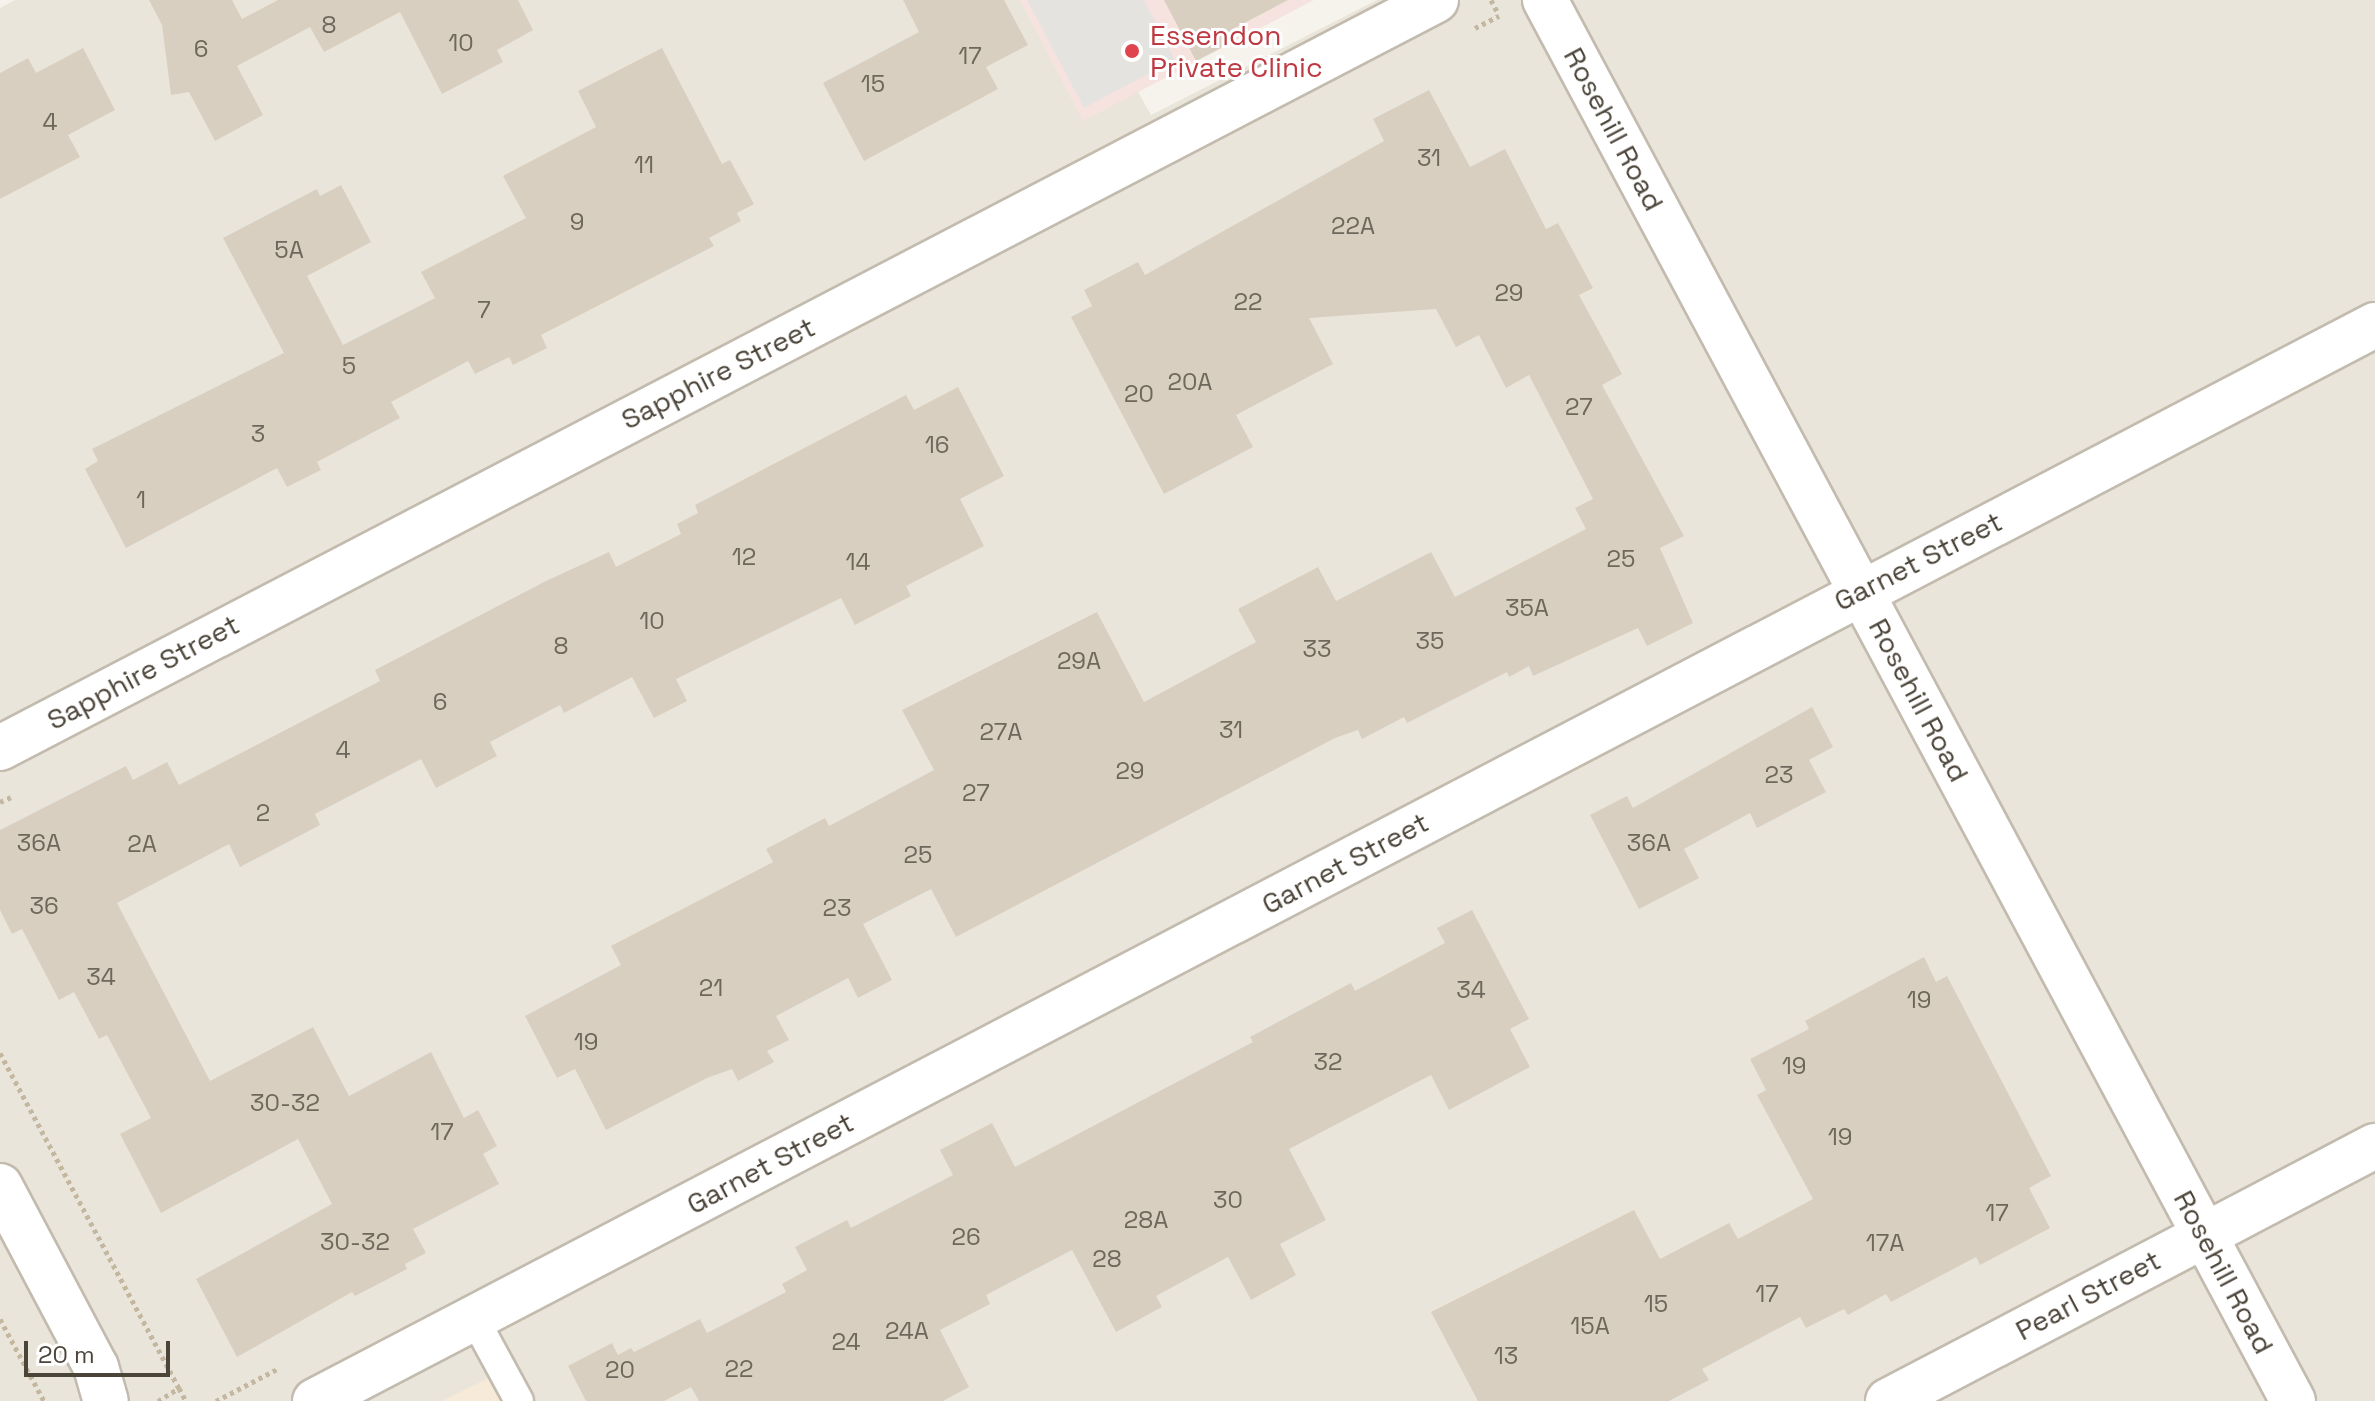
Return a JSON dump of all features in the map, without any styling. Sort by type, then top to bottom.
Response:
[{"type":"street","name":"Sapphire Street","points":[[0,748],[1436,0]]},
{"type":"street","name":"Rosehill Road","points":[[1545,0],[2293,1401]]},
{"type":"street","name":"Garnet Street","points":[[315,1401],[1860,590],[2375,325]]},
{"type":"street","name":"Pearl Street","points":[[1888,1401],[2375,1146]]},
{"type":"street","points":[[0,1186],[101,1384],[124,1401]]},
{"type":"lane","points":[[474,1318],[519,1401]]},
{"type":"path","points":[[0,1053],[186,1401]]},
{"type":"path","points":[[0,1319],[44,1401]]},
{"type":"path","points":[[158,1401],[179,1388]]},
{"type":"shaded area","points":[[15,0],[1087,0],[1151,115],[1377,0],[2375,0],[2375,1401],[0,1401],[0,8]]},
{"type":"shaded area","name":"Essendon Private Clinic","points":[[1020,0],[1314,0],[1083,121]]},
{"type":"shaded area","points":[[1027,0],[1144,0],[1175,60],[1084,108]]},
{"type":"shaded area","points":[[493,1376],[506,1401],[442,1401]]},
{"type":"building","points":[[149,0],[232,0],[242,19],[278,0],[518,0],[533,30],[497,50],[503,62],[442,94],[400,12],[324,52],[310,27],[237,66],[263,115],[215,141],[189,92],[171,95],[162,25]]},
{"type":"building","points":[[903,0],[1004,0],[1028,45],[986,67],[998,89],[864,161],[823,83],[919,32]]},
{"type":"building","points":[[1164,0],[1288,0],[1231,30],[1236,40],[1196,61]]},
{"type":"building","points":[[83,48],[115,110],[68,135],[80,157],[0,199],[0,73],[28,58],[36,73]]},
{"type":"building","points":[[662,48],[722,164],[730,160],[754,204],[737,213],[741,221],[709,238],[714,246],[541,335],[547,348],[513,365],[509,357],[475,374],[468,361],[391,402],[400,418],[317,462],[321,470],[287,487],[277,468],[126,548],[85,469],[98,461],[92,449],[284,353],[223,238],[317,189],[320,196],[341,185],[371,242],[307,276],[343,345],[435,298],[421,272],[526,218],[503,176],[596,127],[578,91]]},
{"type":"building","points":[[1429,90],[1470,167],[1505,149],[1546,229],[1558,223],[1593,288],[1579,295],[1622,374],[1602,385],[1684,536],[1660,548],[1693,623],[1647,646],[1638,628],[1533,676],[1529,666],[1509,677],[1507,672],[1407,723],[1404,717],[1362,739],[1358,730],[1335,738],[956,937],[931,889],[863,924],[892,980],[858,998],[848,978],[776,1016],[789,1040],[767,1051],[774,1062],[738,1081],[732,1069],[707,1078],[606,1130],[575,1069],[557,1078],[525,1016],[621,965],[611,946],[773,862],[766,849],[825,818],[829,826],[934,770],[902,710],[1097,612],[1144,702],[1256,642],[1238,609],[1318,567],[1336,601],[1431,552],[1455,597],[1586,529],[1575,508],[1593,499],[1529,375],[1506,388],[1479,335],[1456,347],[1436,309],[1309,318],[1333,364],[1236,415],[1253,447],[1164,494],[1071,317],[1092,306],[1084,290],[1138,262],[1145,275],[1384,141],[1373,119]]},
{"type":"building","points":[[958,387],[1004,476],[960,499],[984,546],[906,586],[911,596],[855,625],[841,598],[676,679],[687,701],[654,718],[632,677],[564,713],[560,705],[490,742],[497,756],[436,788],[421,759],[315,814],[320,825],[240,867],[229,844],[117,903],[210,1081],[313,1027],[349,1096],[431,1052],[464,1118],[478,1110],[497,1146],[483,1154],[499,1184],[413,1229],[426,1253],[405,1264],[407,1269],[355,1296],[352,1292],[237,1357],[196,1279],[332,1204],[298,1139],[161,1213],[120,1134],[151,1118],[107,1035],[99,1039],[74,992],[59,1000],[22,929],[12,934],[0,910],[0,830],[126,766],[133,780],[167,762],[179,785],[380,681],[375,670],[546,581],[609,552],[616,567],[681,534],[677,524],[698,513],[695,505],[906,395],[914,410]]},
{"type":"building","points":[[1812,707],[1833,747],[1809,760],[1826,792],[1757,828],[1750,813],[1684,849],[1699,878],[1639,909],[1590,815],[1627,796],[1633,808]]},
{"type":"building","points":[[1472,910],[1529,1019],[1510,1029],[1530,1067],[1449,1110],[1431,1075],[1289,1149],[1326,1220],[1280,1244],[1296,1275],[1251,1300],[1228,1257],[1156,1296],[1162,1307],[1116,1332],[1072,1250],[986,1295],[990,1304],[940,1330],[969,1387],[943,1401],[699,1401],[691,1387],[664,1401],[586,1401],[568,1366],[612,1343],[618,1355],[631,1348],[634,1352],[700,1319],[707,1333],[786,1292],[782,1284],[807,1270],[795,1247],[847,1220],[851,1228],[953,1175],[940,1150],[992,1123],[1015,1167],[1253,1042],[1250,1037],[1351,983],[1355,991],[1445,943],[1437,928]]},
{"type":"building","points":[[1924,957],[1936,982],[1947,976],[2051,1176],[2029,1188],[2050,1228],[1980,1265],[1976,1257],[1891,1302],[1886,1294],[1848,1315],[1844,1309],[1806,1328],[1800,1317],[1702,1369],[1709,1380],[1669,1401],[1478,1401],[1431,1312],[1634,1210],[1660,1259],[1729,1223],[1738,1239],[1813,1199],[1757,1095],[1766,1090],[1750,1059],[1809,1029],[1805,1021]]},
{"type":"place","name":"Essendon Private Clinic","points":[[1132,51]]}]
